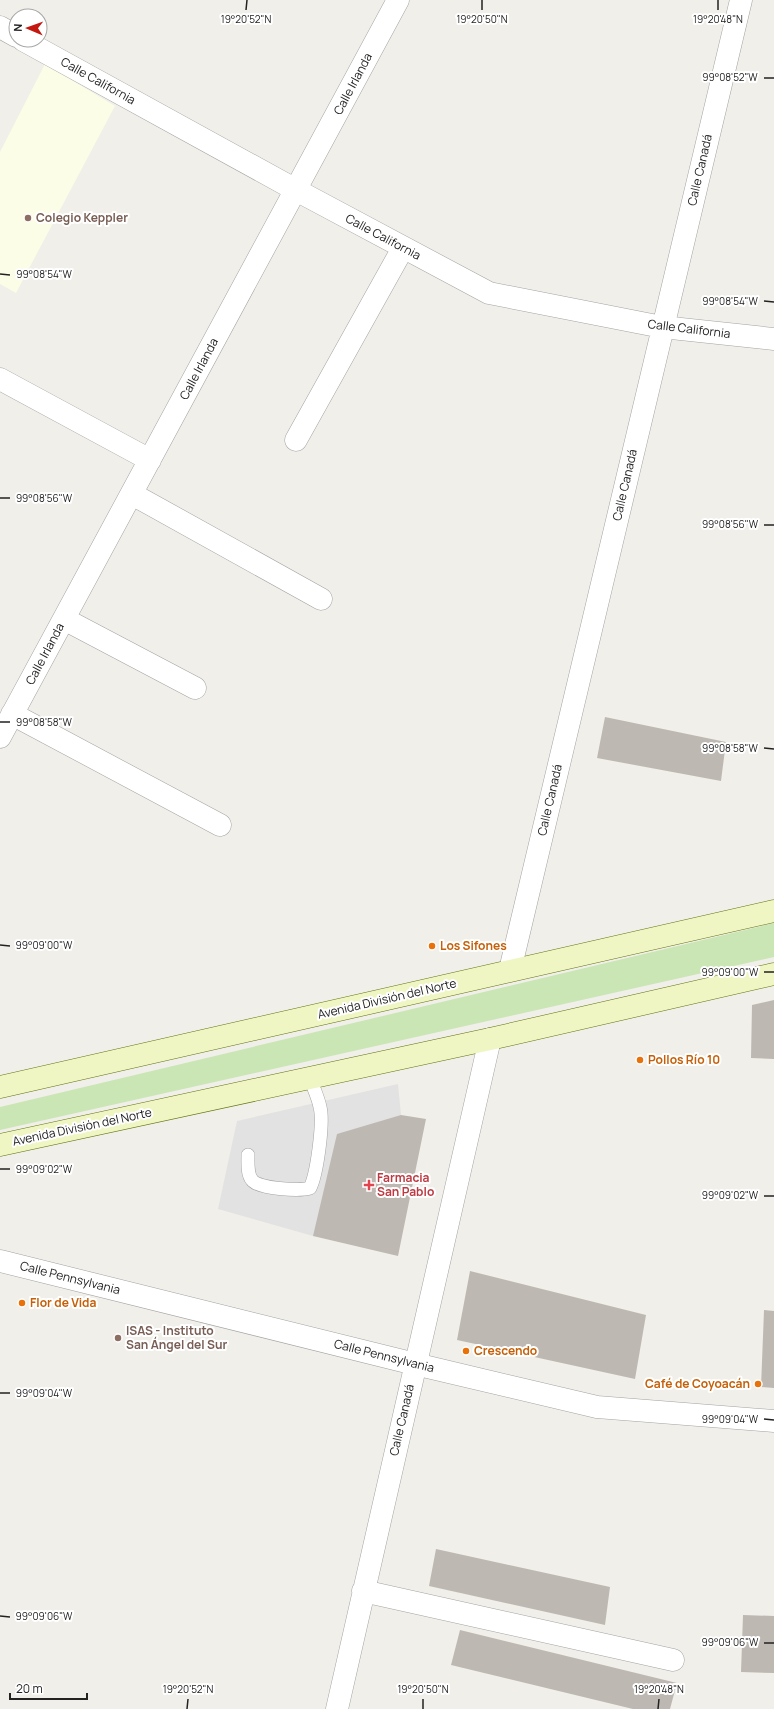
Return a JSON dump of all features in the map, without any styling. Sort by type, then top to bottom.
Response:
[{"type":"main road","name":"Avenida División del Norte","points":[[0,1087],[774,911]]},
{"type":"main road","name":"Avenida División del Norte","points":[[0,1145],[490,1039],[774,974]]},
{"type":"street","name":"Calle Irlanda","points":[[0,737],[398,0]]},
{"type":"street","name":"Calle Canadá","points":[[510,970],[740,0]]},
{"type":"street","name":"Calle California","points":[[39,48],[296,190],[489,293],[662,327],[774,339]]},
{"type":"street","points":[[296,440],[403,248]]},
{"type":"street","points":[[0,379],[150,460]]},
{"type":"street","points":[[132,494],[321,599]]},
{"type":"street","points":[[64,619],[195,688]]},
{"type":"street","points":[[12,714],[220,826]]},
{"type":"street","name":"Calle Canadá","points":[[337,1709],[490,1039]]},
{"type":"street","name":"Calle Pennsylvania","points":[[0,1261],[415,1364],[597,1407],[774,1421]]},
{"type":"street","points":[[363,1591],[673,1660]]},
{"type":"lane","points":[[248,1155],[250,1179],[254,1182],[266,1186],[298,1190],[310,1188],[315,1175],[320,1142],[320,1109],[310,1078]]},
{"type":"shaded area","name":"Colegio Keppler","points":[[45,64],[115,106],[16,293],[0,284],[0,152]]},
{"type":"shaded area","points":[[398,1084],[401,1115],[313,1236],[218,1209],[237,1121]]},
{"type":"green space","points":[[774,923],[774,957],[0,1130],[0,1107]]},
{"type":"building","points":[[605,717],[726,742],[721,781],[597,758]]},
{"type":"building","points":[[774,1000],[774,1059],[751,1058],[752,1005]]},
{"type":"building","name":"Farmacia San Pablo","points":[[401,1115],[426,1119],[398,1256],[313,1236],[337,1134]]},
{"type":"building","points":[[470,1271],[646,1315],[635,1379],[457,1340]]},
{"type":"building","points":[[764,1310],[774,1311],[774,1388],[761,1387]]},
{"type":"building","points":[[436,1549],[610,1587],[605,1625],[429,1586]]},
{"type":"building","points":[[743,1615],[774,1616],[774,1673],[741,1672]]},
{"type":"building","points":[[460,1630],[677,1683],[670,1709],[633,1709],[451,1665]]},
{"type":"place","name":"Colegio Keppler","points":[[28,218]]},
{"type":"place","name":"Los Sifones","points":[[432,946]]},
{"type":"place","name":"Pollos Río 10","points":[[640,1060]]},
{"type":"place","name":"Farmacia San Pablo","points":[[369,1185]]},
{"type":"place","name":"Flor de Vida","points":[[22,1303]]},
{"type":"place","name":"ISAS - Instituto San Ángel del Sur","points":[[118,1338]]},
{"type":"place","name":"Crescendo","points":[[466,1351]]},
{"type":"place","name":"Café de Coyoacán","points":[[758,1384]]}]
